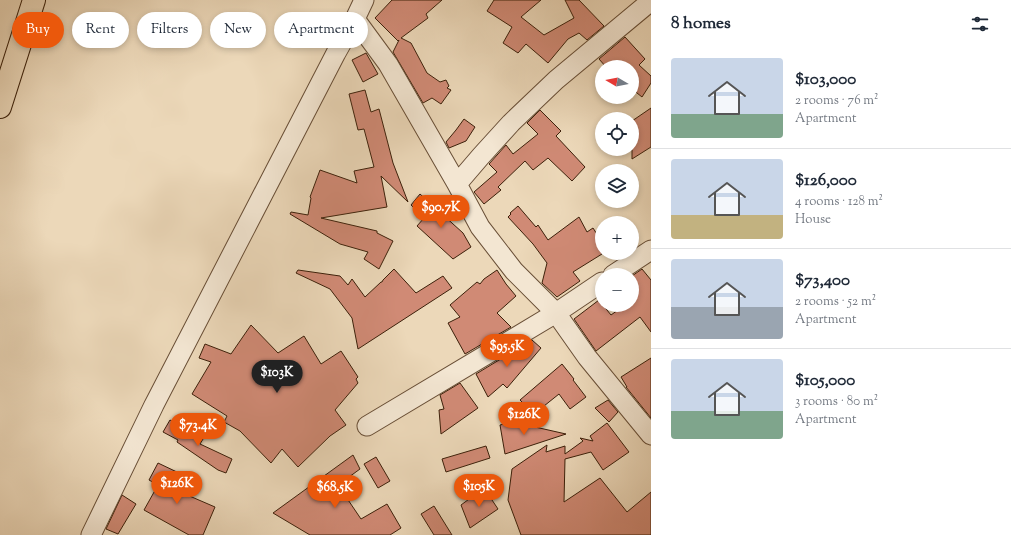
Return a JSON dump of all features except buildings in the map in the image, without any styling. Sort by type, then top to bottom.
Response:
[{"type":"highway","points":[[0,107],[34,0]]},
{"type":"street","points":[[358,12],[364,0]]},
{"type":"street","points":[[457,184],[511,123],[556,80],[651,1]]},
{"type":"street","points":[[368,37],[388,64],[480,227],[514,271],[556,313],[592,363],[651,434]]},
{"type":"street","points":[[91,535],[154,406],[339,48]]},
{"type":"street","points":[[624,268],[651,250]]},
{"type":"street","points":[[367,426],[556,313],[595,287]]}]
